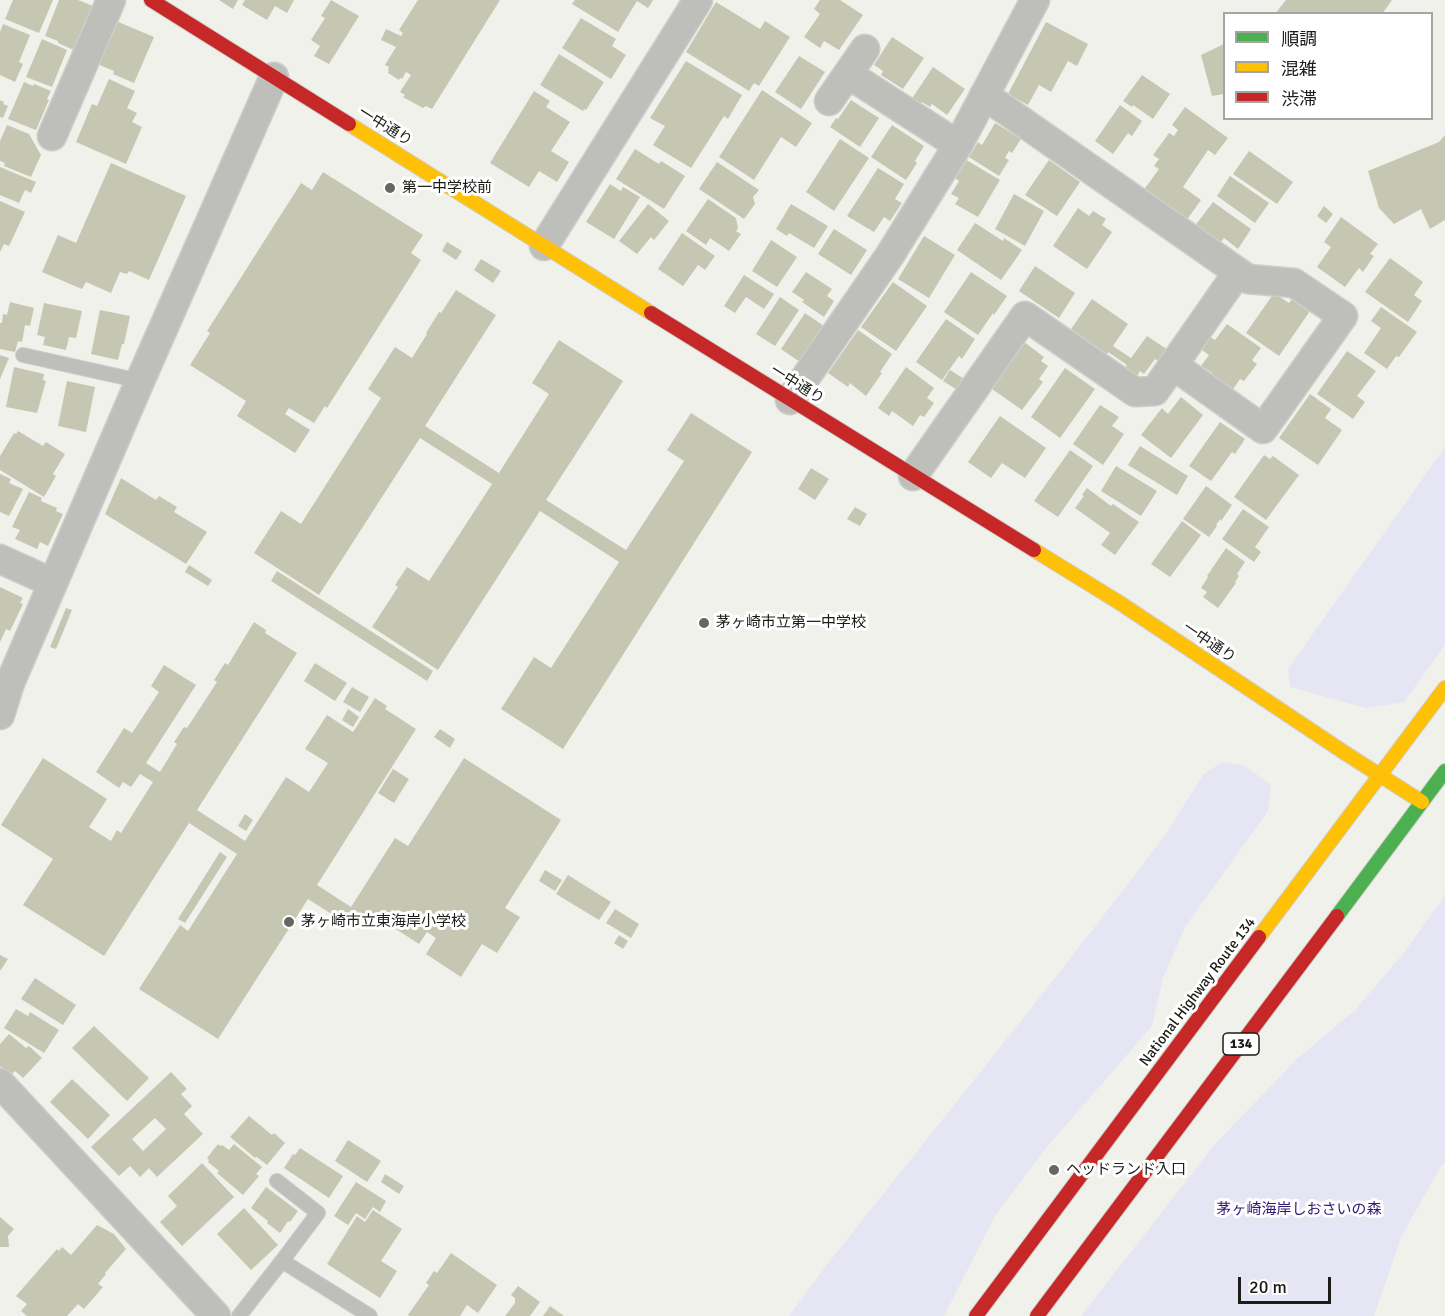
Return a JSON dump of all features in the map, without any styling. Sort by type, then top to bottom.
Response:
[{"type":"main road","name":"一中通り","points":[[152,0],[790,400],[1120,603],[1422,802]]},
{"type":"main road","name":"National Highway Route 134","points":[[976,1316],[1445,688]]},
{"type":"main road","name":"134","points":[[1037,1316],[1445,771]]},
{"type":"street","points":[[52,136],[111,0]]},
{"type":"street","points":[[544,246],[698,0]]},
{"type":"street","points":[[790,400],[890,255],[958,146],[1035,0]]},
{"type":"street","points":[[829,101],[865,49]]},
{"type":"street","points":[[848,74],[958,146]]},
{"type":"street","points":[[0,715],[10,683],[274,77]]},
{"type":"street","points":[[984,95],[1248,279],[1294,283],[1343,316],[1263,429],[1173,365]]},
{"type":"street","points":[[913,476],[1025,316],[1135,392],[1155,391],[1238,272]]},
{"type":"street","points":[[0,559],[53,583]]},
{"type":"street","points":[[0,1083],[216,1316]]},
{"type":"lane","points":[[23,355],[140,381]]},
{"type":"lane","points":[[239,1316],[318,1213],[277,1181]]},
{"type":"lane","points":[[282,1261],[369,1316]]},
{"type":"green space","points":[[1445,447],[1445,645],[1404,702],[1366,708],[1290,687],[1288,669]]},
{"type":"green space","points":[[1222,762],[1245,766],[1271,785],[1268,811],[1185,927],[1163,978],[1152,1026],[1046,1148],[995,1216],[944,1316],[789,1316],[1164,837],[1203,775]]},
{"type":"green space","name":"茅ヶ崎海岸しおさいの森","points":[[1445,894],[1445,1162],[1402,1235],[1374,1316],[1081,1316],[1215,1144],[1297,1059],[1355,1010],[1403,954]]},
{"type":"building","points":[[13,0],[53,0],[39,33],[5,19]]},
{"type":"building","points":[[59,0],[78,0],[93,6],[74,50],[45,36]]},
{"type":"building","points":[[219,0],[238,0],[233,9]]},
{"type":"building","points":[[245,0],[294,0],[287,13],[275,6],[267,20],[242,5]]},
{"type":"building","points":[[331,0],[359,16],[329,64],[314,56],[320,46],[311,40],[325,18],[321,16]]},
{"type":"building","points":[[418,0],[500,0],[432,109],[426,106],[423,108],[403,97],[405,95],[400,92],[411,75],[406,72],[399,80],[388,73],[389,67],[385,65],[396,47],[381,40],[386,29],[401,36],[403,33],[399,30]]},
{"type":"building","points":[[575,0],[653,0],[648,8],[637,1],[618,32],[572,4]]},
{"type":"building","points":[[820,0],[840,0],[863,15],[839,50],[824,41],[820,48],[804,37],[820,14],[814,9]]},
{"type":"building","points":[[1286,0],[1392,0],[1383,12],[1277,12]]},
{"type":"building","points":[[716,2],[760,29],[765,21],[790,37],[759,86],[754,83],[749,91],[686,52]]},
{"type":"building","points":[[581,18],[616,39],[612,46],[626,55],[611,79],[562,48]]},
{"type":"building","points":[[116,21],[154,37],[134,83],[97,64]]},
{"type":"building","points":[[1046,22],[1088,44],[1077,66],[1068,61],[1051,92],[1039,85],[1028,105],[1008,94]]},
{"type":"building","points":[[3,24],[30,35],[19,62],[23,64],[15,82],[0,75],[0,32]]},
{"type":"building","points":[[892,37],[924,58],[903,89],[881,75],[883,71],[874,65]]},
{"type":"building","points":[[42,39],[67,50],[52,87],[26,77]]},
{"type":"building","points":[[1223,44],[1223,94],[1212,96],[1201,55]]},
{"type":"building","points":[[559,54],[604,82],[586,110],[583,111],[540,85]]},
{"type":"building","points":[[799,56],[825,72],[801,109],[775,92]]},
{"type":"building","points":[[686,61],[742,95],[728,119],[724,116],[691,168],[653,145],[665,126],[650,118]]},
{"type":"building","points":[[933,67],[965,89],[947,115],[932,104],[930,107],[922,102],[919,106],[911,100]]},
{"type":"building","points":[[1142,75],[1170,94],[1153,119],[1123,101]]},
{"type":"building","points":[[109,79],[135,91],[127,108],[137,113],[132,122],[142,127],[126,164],[76,142],[92,104],[97,106]]},
{"type":"building","points":[[24,82],[51,91],[36,130],[8,119]]},
{"type":"building","points":[[762,90],[812,123],[796,147],[781,137],[754,180],[719,157]]},
{"type":"building","points":[[534,91],[550,101],[546,107],[570,122],[551,151],[569,162],[557,182],[539,171],[529,187],[490,163]]},
{"type":"building","points":[[0,100],[8,106],[3,118],[0,117]]},
{"type":"building","points":[[851,100],[879,118],[860,147],[830,127]]},
{"type":"building","points":[[1120,105],[1142,121],[1132,136],[1128,133],[1113,154],[1095,141]]},
{"type":"building","points":[[1185,107],[1228,138],[1215,155],[1208,150],[1183,187],[1201,200],[1186,221],[1143,191],[1159,169],[1154,166],[1159,159],[1153,155],[1169,133],[1174,136],[1178,130],[1172,125]]},
{"type":"building","points":[[995,123],[1021,139],[1012,153],[1009,151],[1005,158],[1009,160],[999,176],[969,157],[978,142],[982,145]]},
{"type":"building","points":[[7,125],[29,134],[41,155],[31,177],[4,166],[5,163],[0,161],[0,141]]},
{"type":"building","points":[[892,125],[924,146],[906,180],[871,157]]},
{"type":"building","points":[[1445,135],[1445,220],[1430,229],[1421,209],[1394,224],[1379,208],[1368,171],[1439,142]]},
{"type":"building","points":[[840,139],[869,158],[834,211],[806,192]]},
{"type":"building","points":[[635,149],[685,176],[664,209],[616,179]]},
{"type":"building","points":[[1249,151],[1293,182],[1277,204],[1233,174]]},
{"type":"building","points":[[963,158],[1000,180],[978,217],[955,204],[959,198],[951,194],[959,181],[952,176]]},
{"type":"building","points":[[1049,160],[1080,182],[1057,216],[1025,195]]},
{"type":"building","points":[[717,162],[759,190],[753,197],[755,204],[744,219],[699,189]]},
{"type":"building","points":[[111,163],[186,196],[149,280],[129,271],[127,274],[120,272],[111,293],[86,282],[82,289],[42,272],[58,235],[76,243]]},
{"type":"building","points":[[0,167],[36,182],[31,193],[25,190],[19,203],[0,195]]},
{"type":"building","points":[[878,168],[904,184],[895,199],[902,203],[890,221],[884,217],[874,232],[847,216]]},
{"type":"building","points":[[323,172],[423,235],[411,253],[421,260],[327,408],[325,406],[314,423],[289,408],[285,414],[310,430],[295,453],[237,416],[246,401],[190,365],[210,333],[207,331],[301,183],[312,190]]},
{"type":"building","points":[[1230,176],[1269,203],[1255,223],[1217,196]]},
{"type":"building","points":[[610,184],[621,191],[623,187],[640,197],[614,239],[586,222]]},
{"type":"building","points":[[1014,194],[1044,211],[1025,246],[995,229]]},
{"type":"building","points":[[708,199],[736,218],[738,228],[736,231],[741,234],[729,251],[710,238],[706,245],[686,231]]},
{"type":"building","points":[[0,201],[25,212],[9,246],[4,244],[0,252]]},
{"type":"building","points":[[1213,202],[1251,229],[1238,249],[1224,238],[1219,245],[1194,227]]},
{"type":"building","points":[[648,204],[669,221],[654,240],[651,237],[637,254],[619,241]]},
{"type":"building","points":[[791,204],[828,226],[814,248],[789,233],[787,236],[776,229]]},
{"type":"building","points":[[1324,206],[1333,214],[1326,223],[1317,216]]},
{"type":"building","points":[[1078,208],[1089,216],[1093,211],[1106,219],[1102,225],[1112,232],[1087,269],[1053,246]]},
{"type":"building","points":[[1341,217],[1378,244],[1370,254],[1374,256],[1363,272],[1359,268],[1345,287],[1317,267],[1331,247],[1324,242]]},
{"type":"building","points":[[975,223],[1022,250],[1001,280],[957,250]]},
{"type":"building","points":[[834,229],[867,250],[851,275],[818,254]]},
{"type":"building","points":[[682,233],[715,256],[705,270],[698,265],[683,286],[658,269]]},
{"type":"building","points":[[924,236],[955,255],[929,298],[898,279]]},
{"type":"building","points":[[771,240],[797,257],[777,287],[752,271]]},
{"type":"building","points":[[447,242],[462,251],[456,260],[442,251]]},
{"type":"building","points":[[1390,258],[1423,282],[1414,295],[1422,301],[1408,322],[1365,292]]},
{"type":"building","points":[[481,259],[501,271],[493,283],[474,270]]},
{"type":"building","points":[[1035,266],[1075,293],[1059,318],[1019,291]]},
{"type":"building","points":[[806,272],[832,289],[827,296],[834,301],[824,317],[792,292]]},
{"type":"building","points":[[971,272],[1007,296],[978,335],[944,312]]},
{"type":"building","points":[[744,275],[774,294],[764,309],[746,297],[735,313],[724,306]]},
{"type":"building","points":[[893,282],[927,306],[896,351],[861,327]]},
{"type":"building","points":[[456,290],[496,315],[425,426],[499,473],[549,394],[532,383],[559,340],[623,381],[546,500],[626,550],[684,461],[667,450],[691,413],[752,452],[563,749],[501,709],[534,657],[551,668],[619,562],[540,511],[438,670],[372,627],[398,587],[395,585],[407,567],[429,581],[492,484],[420,438],[319,595],[254,553],[281,511],[301,524],[381,398],[368,389],[395,347],[412,358],[439,312],[441,313]]},
{"type":"building","points":[[1274,293],[1289,303],[1292,299],[1310,311],[1279,356],[1246,333]]},
{"type":"building","points":[[780,297],[799,310],[775,346],[756,334]]},
{"type":"building","points":[[1092,299],[1128,324],[1113,346],[1131,358],[1147,336],[1168,350],[1160,362],[1155,359],[1144,374],[1140,371],[1137,376],[1125,368],[1127,365],[1108,352],[1107,355],[1071,329]]},
{"type":"building","points":[[10,302],[34,308],[30,326],[25,325],[22,342],[18,341],[15,352],[0,349],[0,323],[2,323],[3,314],[7,315]]},
{"type":"building","points":[[44,303],[82,311],[76,338],[69,337],[66,350],[43,345],[45,337],[37,335]]},
{"type":"building","points":[[1381,307],[1417,332],[1387,369],[1364,353],[1381,328],[1371,321]]},
{"type":"building","points":[[100,310],[130,316],[118,360],[91,354]]},
{"type":"building","points":[[805,313],[824,326],[800,362],[781,349]]},
{"type":"building","points":[[946,319],[975,339],[962,359],[959,356],[942,380],[916,362]]},
{"type":"building","points":[[1227,324],[1261,348],[1252,360],[1257,364],[1244,381],[1240,379],[1231,392],[1209,377],[1212,373],[1201,366],[1209,355],[1202,350],[1210,337],[1215,340]]},
{"type":"building","points":[[858,330],[892,354],[866,396],[850,383],[848,387],[828,373]]},
{"type":"building","points":[[1024,342],[1044,357],[1041,361],[1048,366],[1039,379],[1043,382],[1022,410],[992,389]]},
{"type":"building","points":[[1347,351],[1376,371],[1357,396],[1365,402],[1353,419],[1317,394]]},
{"type":"building","points":[[0,355],[9,358],[0,379]]},
{"type":"building","points":[[14,367],[44,374],[43,380],[46,381],[37,413],[6,407]]},
{"type":"building","points":[[906,367],[934,388],[927,398],[934,403],[924,417],[920,415],[913,426],[892,411],[889,416],[878,408]]},
{"type":"building","points":[[1065,368],[1095,389],[1060,438],[1031,417]]},
{"type":"building","points":[[950,370],[966,380],[959,391],[943,381]]},
{"type":"building","points":[[67,381],[95,387],[86,432],[58,426]]},
{"type":"building","points":[[1310,394],[1331,409],[1325,418],[1342,430],[1318,465],[1279,438]]},
{"type":"building","points":[[1181,397],[1203,415],[1171,458],[1141,435],[1162,408],[1168,414]]},
{"type":"building","points":[[1100,405],[1119,417],[1112,426],[1124,434],[1103,465],[1073,444]]},
{"type":"building","points":[[1000,416],[1046,448],[1025,478],[1002,463],[991,478],[968,462]]},
{"type":"building","points":[[1220,422],[1245,439],[1235,454],[1232,452],[1211,481],[1189,466]]},
{"type":"building","points":[[18,431],[43,446],[46,442],[65,454],[53,474],[56,476],[44,497],[0,470],[0,456],[14,433]]},
{"type":"building","points":[[1140,446],[1188,476],[1177,495],[1128,465]]},
{"type":"building","points":[[1070,450],[1093,466],[1058,517],[1034,501]]},
{"type":"building","points":[[1264,455],[1270,459],[1273,456],[1299,475],[1266,520],[1234,497]]},
{"type":"building","points":[[1116,466],[1157,491],[1141,516],[1101,491]]},
{"type":"building","points":[[811,468],[829,479],[815,500],[798,489]]},
{"type":"building","points":[[0,474],[11,479],[9,483],[23,489],[9,516],[0,512]]},
{"type":"building","points":[[121,478],[156,500],[159,496],[177,507],[174,512],[207,532],[186,564],[105,514]]},
{"type":"building","points":[[1206,486],[1232,505],[1209,537],[1183,519]]},
{"type":"building","points":[[1087,488],[1111,506],[1113,504],[1139,522],[1115,555],[1101,545],[1110,533],[1075,508]]},
{"type":"building","points":[[29,492],[42,498],[41,501],[57,508],[56,511],[63,514],[48,546],[40,542],[37,549],[15,539],[20,530],[12,527]]},
{"type":"building","points":[[855,507],[867,514],[860,526],[847,519]]},
{"type":"building","points":[[1243,509],[1269,527],[1255,547],[1261,552],[1254,562],[1222,539]]},
{"type":"building","points":[[1182,521],[1201,535],[1170,577],[1151,564]]},
{"type":"building","points":[[1226,548],[1245,562],[1237,574],[1239,576],[1236,583],[1218,608],[1203,597],[1207,592],[1201,588]]},
{"type":"building","points":[[189,565],[212,580],[208,586],[185,572]]},
{"type":"building","points":[[277,571],[433,671],[427,681],[271,581]]},
{"type":"building","points":[[0,587],[23,598],[20,603],[23,604],[10,631],[6,629],[0,642]]},
{"type":"building","points":[[66,608],[72,610],[56,649],[50,647]]},
{"type":"building","points":[[254,622],[266,630],[265,633],[297,653],[197,810],[245,841],[286,777],[309,792],[328,763],[305,749],[327,715],[353,732],[375,698],[387,706],[385,709],[416,729],[317,885],[351,907],[395,838],[408,846],[464,758],[561,820],[505,908],[520,917],[497,953],[482,944],[461,977],[426,954],[436,938],[427,932],[419,944],[368,911],[355,929],[308,899],[218,1039],[139,989],[180,925],[188,931],[237,854],[189,823],[104,956],[23,905],[53,859],[1,825],[43,758],[107,799],[89,827],[111,841],[117,830],[121,833],[153,782],[140,774],[131,787],[123,782],[119,788],[96,772],[124,728],[132,733],[159,692],[151,686],[164,665],[196,685],[146,763],[160,772],[177,744],[174,742],[184,727],[187,728],[217,682],[214,680],[225,663],[228,665]]},
{"type":"building","points":[[315,663],[347,683],[335,701],[304,681]]},
{"type":"building","points":[[352,687],[369,697],[360,712],[343,702]]},
{"type":"building","points":[[348,709],[359,717],[353,727],[342,720]]},
{"type":"building","points":[[440,729],[455,739],[450,748],[434,737]]},
{"type":"building","points":[[393,769],[409,779],[394,803],[378,793]]},
{"type":"building","points":[[245,814],[253,820],[246,831],[238,826]]},
{"type":"building","points":[[220,852],[227,857],[185,923],[178,919]]},
{"type":"building","points":[[545,870],[562,880],[555,891],[539,881]]},
{"type":"building","points":[[568,875],[611,902],[599,920],[556,894]]},
{"type":"building","points":[[615,909],[639,924],[631,938],[606,923]]},
{"type":"building","points":[[619,935],[628,941],[623,949],[614,943]]},
{"type":"building","points":[[0,955],[8,959],[0,971]]},
{"type":"building","points":[[35,978],[76,1005],[63,1025],[21,999]]},
{"type":"building","points":[[16,1009],[28,1016],[30,1012],[59,1030],[44,1053],[4,1028]]},
{"type":"building","points":[[94,1026],[149,1078],[127,1101],[72,1048]]},
{"type":"building","points":[[9,1034],[26,1048],[29,1046],[42,1058],[23,1078],[15,1071],[10,1076],[0,1066],[0,1044]]},
{"type":"building","points":[[171,1072],[187,1089],[181,1094],[192,1106],[184,1114],[203,1134],[157,1177],[149,1168],[140,1177],[130,1166],[119,1176],[91,1147]],"holes":[[[155,1118],[166,1129],[143,1151],[132,1139]]]},
{"type":"building","points":[[72,1079],[110,1115],[88,1139],[50,1102]]},
{"type":"building","points":[[249,1116],[285,1143],[267,1165],[230,1137]]},
{"type":"building","points":[[348,1140],[381,1161],[367,1182],[335,1161]]},
{"type":"building","points":[[218,1144],[229,1150],[234,1144],[262,1167],[256,1174],[259,1176],[243,1195],[217,1173],[219,1171],[208,1162],[207,1158]]},
{"type":"building","points":[[300,1148],[343,1176],[329,1198],[284,1168]]},
{"type":"building","points":[[202,1163],[234,1197],[182,1246],[160,1222],[177,1206],[168,1196]]},
{"type":"building","points":[[385,1174],[404,1186],[399,1194],[381,1182]]},
{"type":"building","points":[[356,1182],[386,1201],[380,1212],[373,1207],[365,1219],[356,1213],[348,1225],[334,1216]]},
{"type":"building","points":[[266,1187],[298,1211],[280,1233],[251,1208]]},
{"type":"building","points":[[244,1208],[278,1245],[251,1270],[217,1234]]},
{"type":"building","points":[[373,1210],[402,1229],[381,1261],[397,1271],[380,1298],[327,1264],[357,1216],[365,1222]]},
{"type":"building","points":[[0,1217],[14,1229],[8,1236],[9,1247],[0,1247]]},
{"type":"building","points":[[97,1225],[114,1234],[126,1249],[98,1284],[103,1287],[84,1309],[78,1304],[67,1316],[27,1316],[21,1311],[27,1304],[16,1296],[57,1249],[59,1251],[62,1247],[71,1255]]},
{"type":"building","points":[[451,1253],[497,1285],[478,1313],[467,1305],[460,1316],[408,1315],[429,1285],[426,1283],[434,1271],[437,1273]]},
{"type":"building","points":[[518,1286],[540,1302],[530,1316],[505,1316],[515,1303],[515,1298],[511,1295]]},
{"type":"building","points":[[550,1306],[564,1316],[543,1316]]},
{"type":"traffic: fast","points":[[1337,916],[1445,771]]},
{"type":"traffic: slow","points":[[349,124],[651,313]]},
{"type":"traffic: slow","points":[[1034,550],[1120,603],[1422,802]]},
{"type":"traffic: slow","points":[[1259,937],[1445,688]]},
{"type":"traffic: jam","points":[[151,0],[349,124]]},
{"type":"traffic: jam","points":[[651,313],[1034,550]]},
{"type":"traffic: jam","points":[[1037,1316],[1337,916]]},
{"type":"traffic: jam","points":[[976,1316],[1259,937]]},
{"type":"place","name":"第一中学校前","points":[[390,188]]},
{"type":"place","name":"茅ヶ崎市立第一中学校","points":[[704,623]]},
{"type":"place","name":"茅ヶ崎市立東海岸小学校","points":[[289,922]]},
{"type":"place","name":"ヘッドランド入口","points":[[1054,1170]]}]
